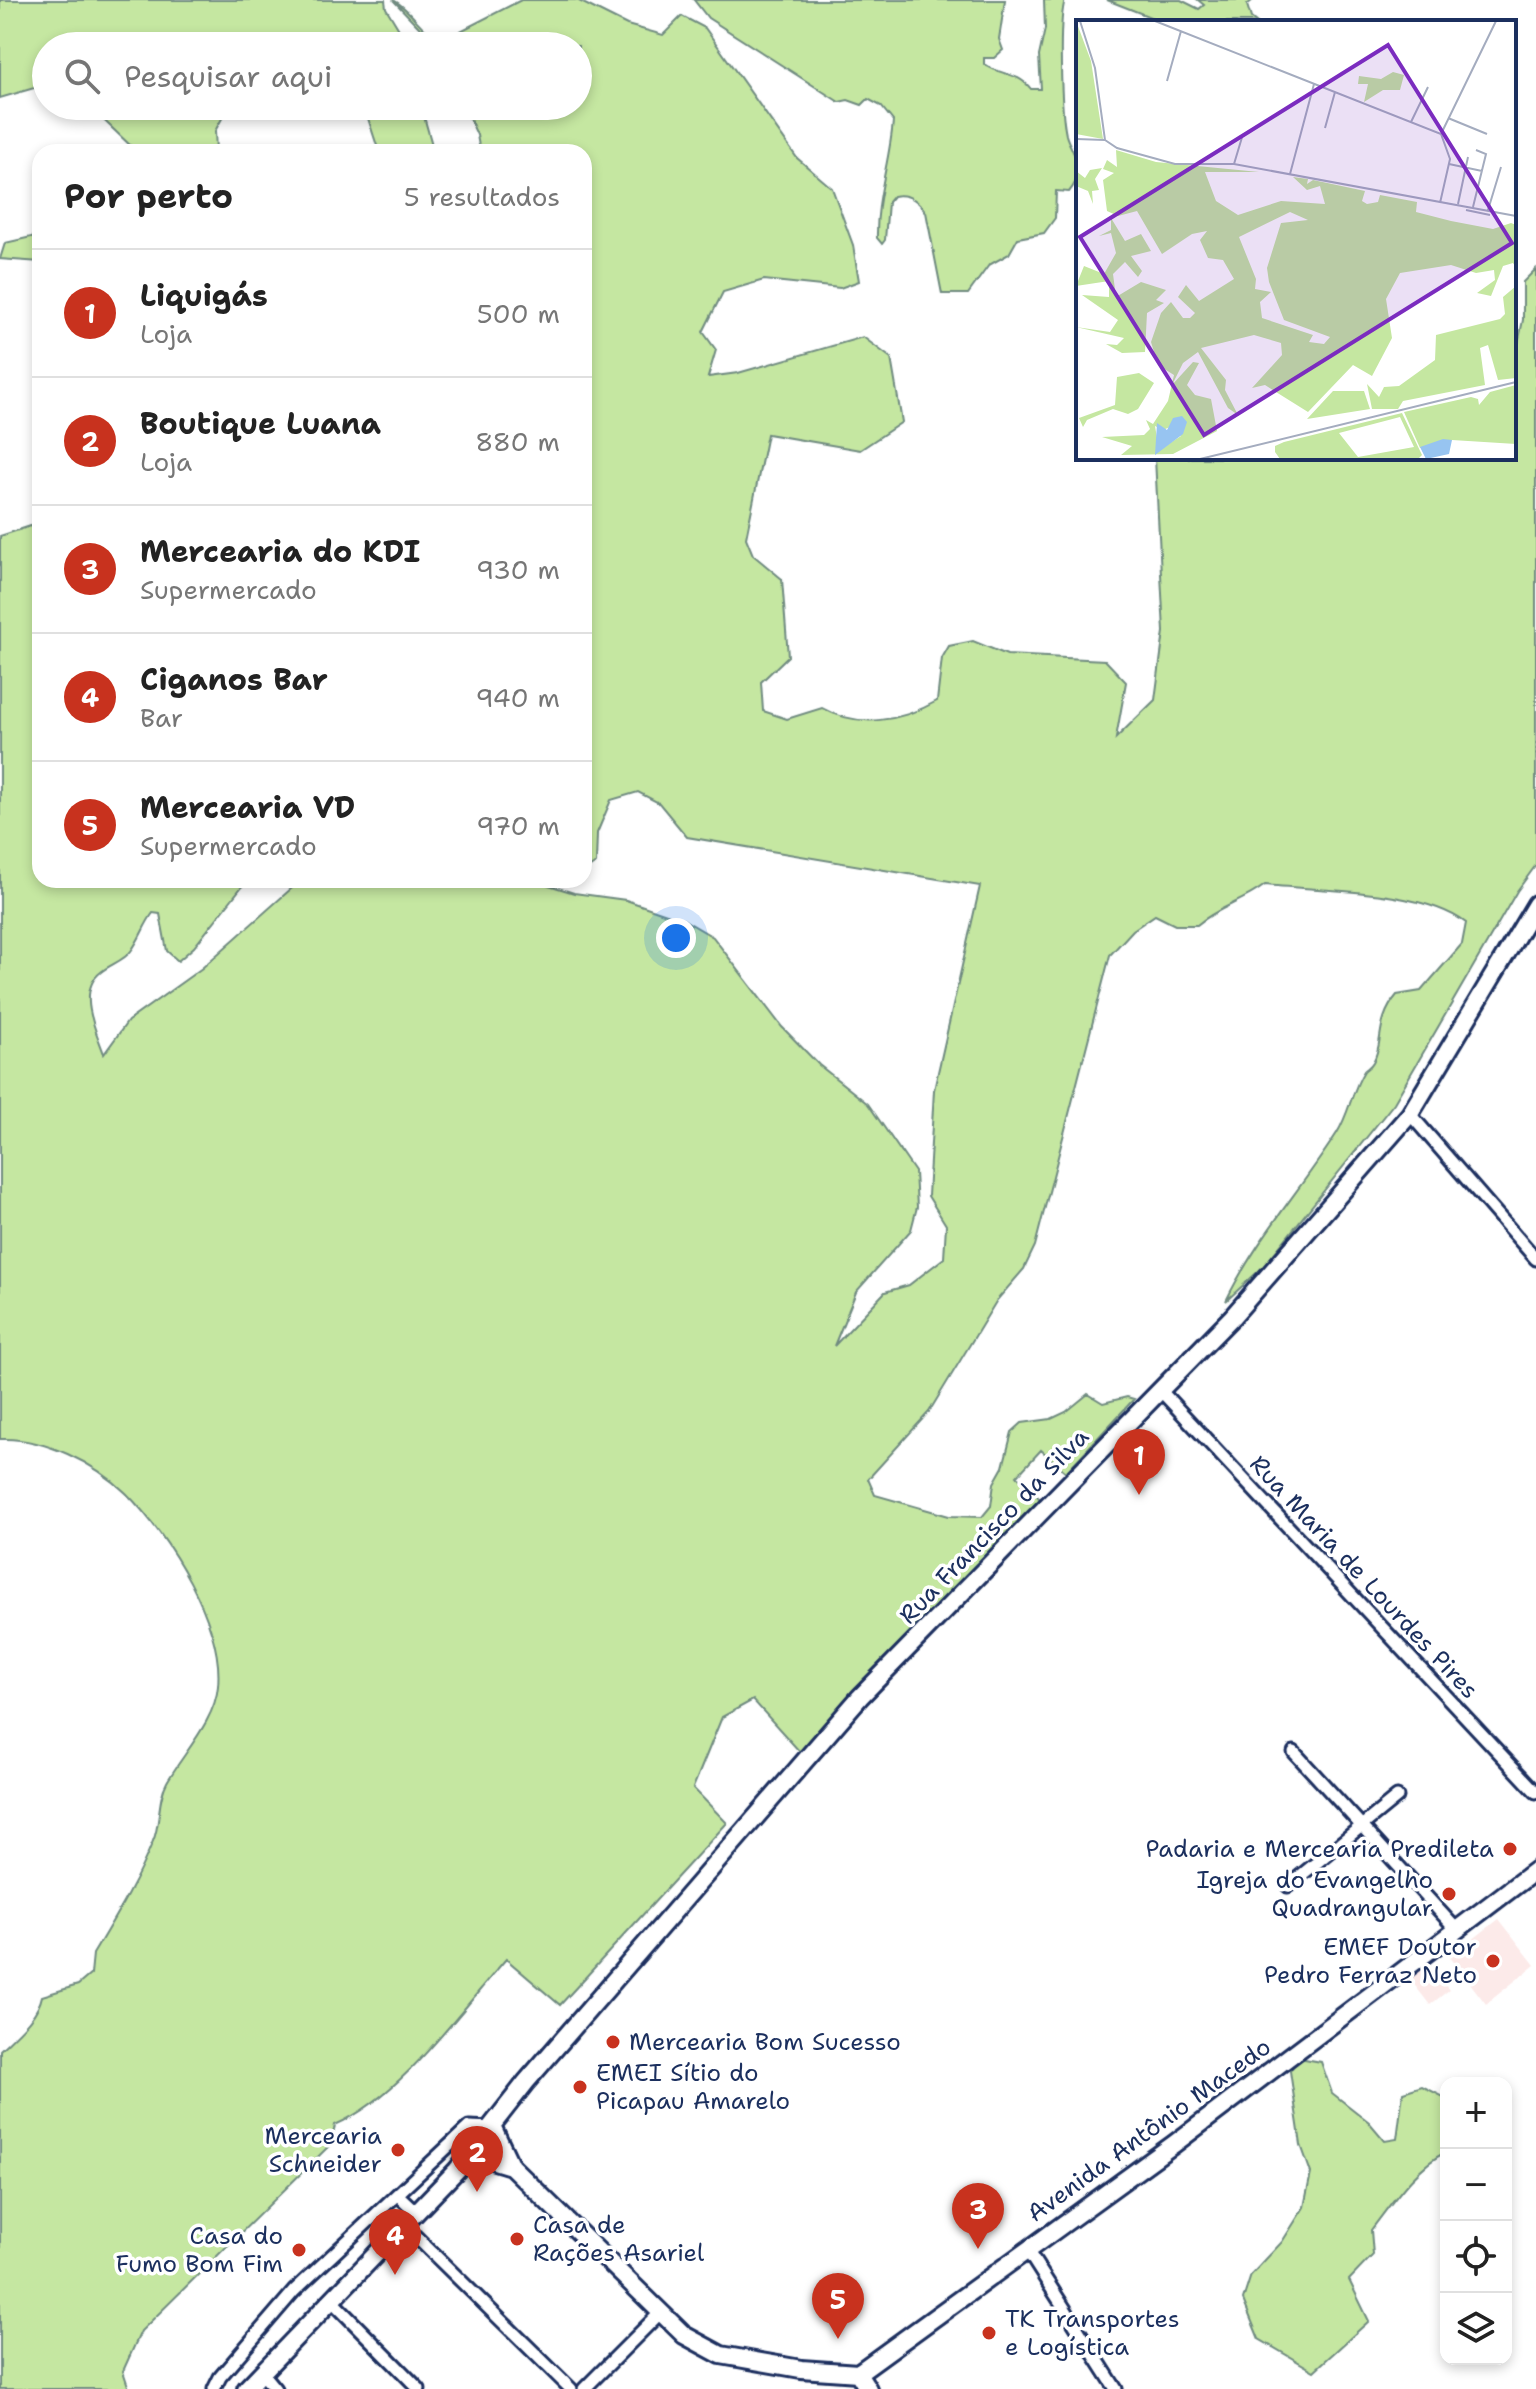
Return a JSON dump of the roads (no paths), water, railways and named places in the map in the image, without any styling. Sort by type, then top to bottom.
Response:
[{"type":"main road","name":"Rua Francisco da Silva","points":[[246,2389],[472,2154],[526,2082],[860,1697],[1232,1317],[1410,1114],[1536,904]]},
{"type":"main road","name":"Avenida Antônio Macedo","points":[[858,2373],[1174,2144],[1536,1870]]},
{"type":"main road","points":[[493,2128],[511,2166],[684,2335],[721,2355],[801,2369],[858,2373],[868,2389]]},
{"type":"main road","points":[[472,2154],[511,2166]]},
{"type":"street","points":[[1410,1114],[1536,1259]]},
{"type":"street","name":"Rua Maria de Lourdes Pires","points":[[1161,1391],[1536,1792]]},
{"type":"street","points":[[1294,1752],[1457,1930]]},
{"type":"street","points":[[1288,1886],[1397,1797]]},
{"type":"street","points":[[214,2389],[220,2377],[294,2291],[469,2127],[493,2128]]},
{"type":"street","points":[[398,2195],[415,2211]]},
{"type":"street","points":[[403,2224],[571,2389]]},
{"type":"street","points":[[1027,2250],[1116,2389]]},
{"type":"street","points":[[330,2299],[419,2389]]},
{"type":"street","points":[[584,2389],[661,2312]]},
{"type":"street","points":[[261,2372],[275,2389]]},
{"type":"place","name":"Liquigás","points":[[1139,1495]]},
{"type":"place","name":"Padaria e Mercearia Predileta","points":[[1510,1849]]},
{"type":"place","name":"Igreja do Evangelho Quadrangular","points":[[1449,1894]]},
{"type":"place","name":"EMEF Doutor Pedro Ferraz Neto","points":[[1493,1961]]},
{"type":"place","name":"Mercearia Bom Sucesso","points":[[613,2042]]},
{"type":"place","name":"EMEI Sítio do Picapau Amarelo","points":[[580,2087]]},
{"type":"place","name":"Mercearia Schneider","points":[[398,2150]]},
{"type":"place","name":"Boutique Luana","points":[[477,2192]]},
{"type":"place","name":"Casa de Rações Asariel","points":[[517,2239]]},
{"type":"place","name":"Mercearia do KDI","points":[[978,2249]]},
{"type":"place","name":"Casa do Fumo Bom Fim","points":[[299,2250]]},
{"type":"place","name":"Ciganos Bar","points":[[395,2275]]},
{"type":"place","name":"TK Transportes e Logística","points":[[989,2333]]},
{"type":"place","name":"Mercearia VD","points":[[838,2339]]}]
